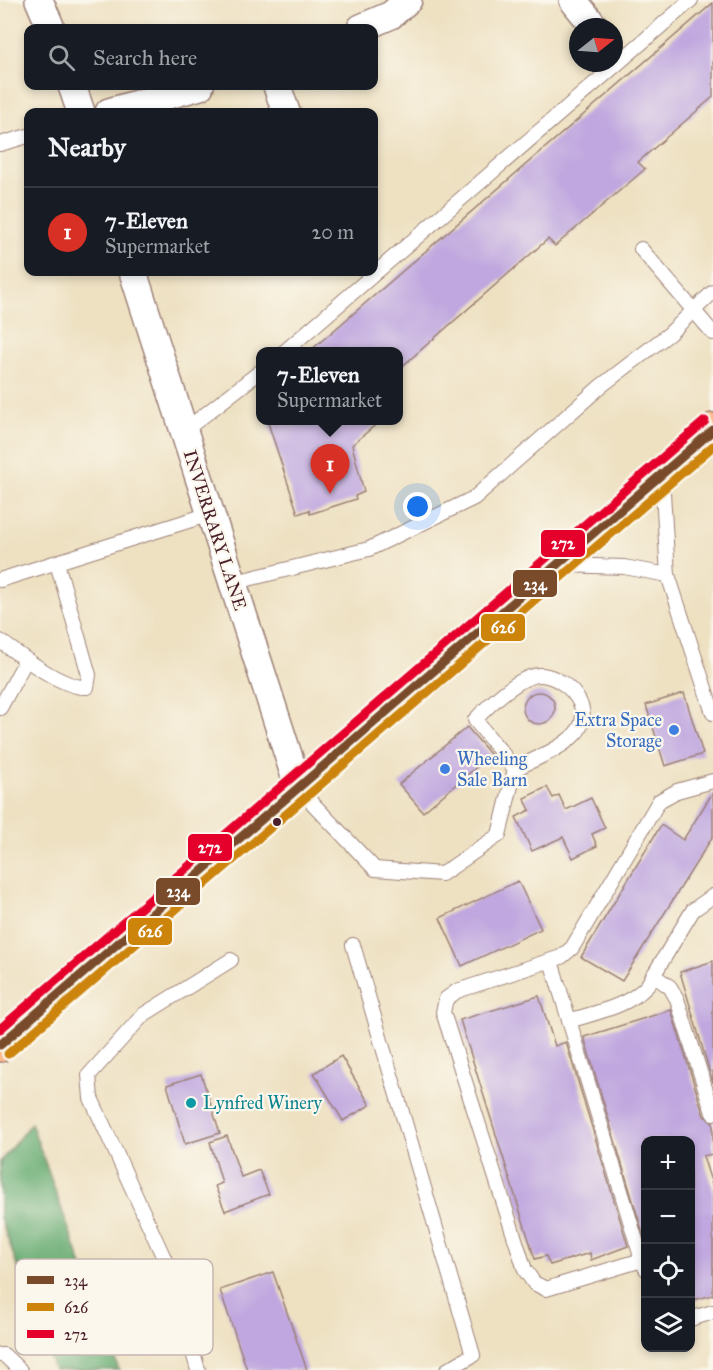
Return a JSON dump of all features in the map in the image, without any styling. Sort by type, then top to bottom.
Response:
[{"type":"main road","points":[[0,1045],[713,430]]},
{"type":"street","points":[[39,0],[49,24]]},
{"type":"street","points":[[370,24],[391,15],[408,0]]},
{"type":"street","points":[[573,0],[588,18]]},
{"type":"street","points":[[73,90],[80,108]]},
{"type":"street","points":[[123,108],[186,90]]},
{"type":"street","points":[[279,90],[285,108]]},
{"type":"street","name":"INVERRARY LANE","points":[[134,276],[298,789]]},
{"type":"lane","points":[[378,270],[691,0]]},
{"type":"lane","points":[[0,144],[24,137]]},
{"type":"lane","points":[[640,249],[713,333]]},
{"type":"lane","points":[[289,347],[371,276]]},
{"type":"lane","points":[[232,583],[369,549],[474,498],[601,386],[669,334],[713,292]]},
{"type":"lane","points":[[184,431],[256,375]]},
{"type":"lane","points":[[662,474],[668,575],[713,712]]},
{"type":"lane","points":[[0,580],[210,514]]},
{"type":"lane","points":[[0,641],[26,660],[77,688],[87,687],[89,675],[57,563]]},
{"type":"lane","points":[[557,565],[624,567],[668,575]]},
{"type":"lane","points":[[0,708],[26,660]]},
{"type":"lane","points":[[298,789],[375,869],[442,874],[499,835],[515,769],[574,735],[581,724],[581,704],[571,688],[541,675],[528,679],[488,706],[475,720],[515,769]]},
{"type":"lane","points":[[641,1266],[546,1289],[534,1283],[525,1270],[443,1012],[446,999],[457,991],[551,961],[561,957],[572,948],[659,801],[678,791],[713,781]]},
{"type":"lane","points":[[569,1021],[621,1005],[637,996],[653,975],[693,910],[713,896]]},
{"type":"lane","points":[[353,945],[473,1355],[447,1370]]},
{"type":"lane","points":[[164,1259],[91,1098],[89,1075],[143,1015],[231,960]]},
{"type":"lane","points":[[551,961],[641,1255]]},
{"type":"lane","points":[[653,975],[670,987],[677,999],[713,1113]]},
{"type":"lane","points":[[695,1317],[713,1312]]},
{"type":"lane","points":[[0,1355],[4,1355],[20,1370]]},
{"type":"lane","points":[[194,1355],[198,1370]]},
{"type":"green space","points":[[31,1123],[79,1259],[15,1260],[0,1217],[0,1162]]},
{"type":"green space","points":[[49,1355],[114,1355],[119,1370],[54,1370]]},
{"type":"building","points":[[713,3],[713,97],[638,162],[645,169],[555,246],[548,239],[403,366],[403,347],[315,347]]},
{"type":"building","points":[[269,425],[375,425],[352,445],[364,492],[355,496],[356,499],[310,514],[309,510],[298,514]]},
{"type":"building","points":[[539,692],[550,697],[555,708],[550,719],[539,724],[528,719],[523,708],[528,697]]},
{"type":"building","name":"Extra Space Storage","points":[[684,693],[703,754],[665,766],[646,705]]},
{"type":"building","name":"Wheeling Sale Barn","points":[[467,727],[491,755],[423,812],[399,784]]},
{"type":"building","points":[[547,787],[553,798],[559,795],[566,810],[591,798],[605,828],[592,834],[597,846],[573,858],[563,837],[532,851],[516,817],[530,810],[524,798]]},
{"type":"building","points":[[713,792],[713,836],[622,981],[581,957],[661,825],[683,840]]},
{"type":"building","points":[[518,881],[541,929],[462,966],[440,918]]},
{"type":"building","points":[[713,961],[713,1083],[680,972]]},
{"type":"building","points":[[539,996],[555,1046],[566,1042],[628,1246],[591,1260],[590,1253],[550,1265],[546,1256],[535,1259],[460,1020]]},
{"type":"building","points":[[671,1010],[704,1116],[713,1122],[713,1154],[703,1156],[713,1188],[713,1295],[695,1300],[695,1136],[641,1136],[641,1228],[584,1037]]},
{"type":"building","points":[[341,1056],[370,1105],[343,1121],[314,1073]]},
{"type":"building","name":"Lynfred Winery","points":[[201,1074],[220,1133],[185,1144],[167,1085]]},
{"type":"building","points":[[227,1136],[241,1177],[259,1170],[269,1194],[225,1211],[215,1186],[222,1183],[210,1142]]},
{"type":"building","points":[[273,1272],[307,1370],[247,1370],[220,1290]]},
{"type":"transit line","name":"272","points":[[0,1029],[705,421]]},
{"type":"transit line","name":"234","points":[[0,1045],[713,430]]},
{"type":"transit line","name":"626","points":[[8,1054],[713,446]]},
{"type":"place","name":"7-Eleven","points":[[330,494]]},
{"type":"place","name":"Extra Space Storage","points":[[674,730]]},
{"type":"place","name":"Wheeling Sale Barn","points":[[445,769]]},
{"type":"place","name":"Lynfred Winery","points":[[191,1103]]}]
